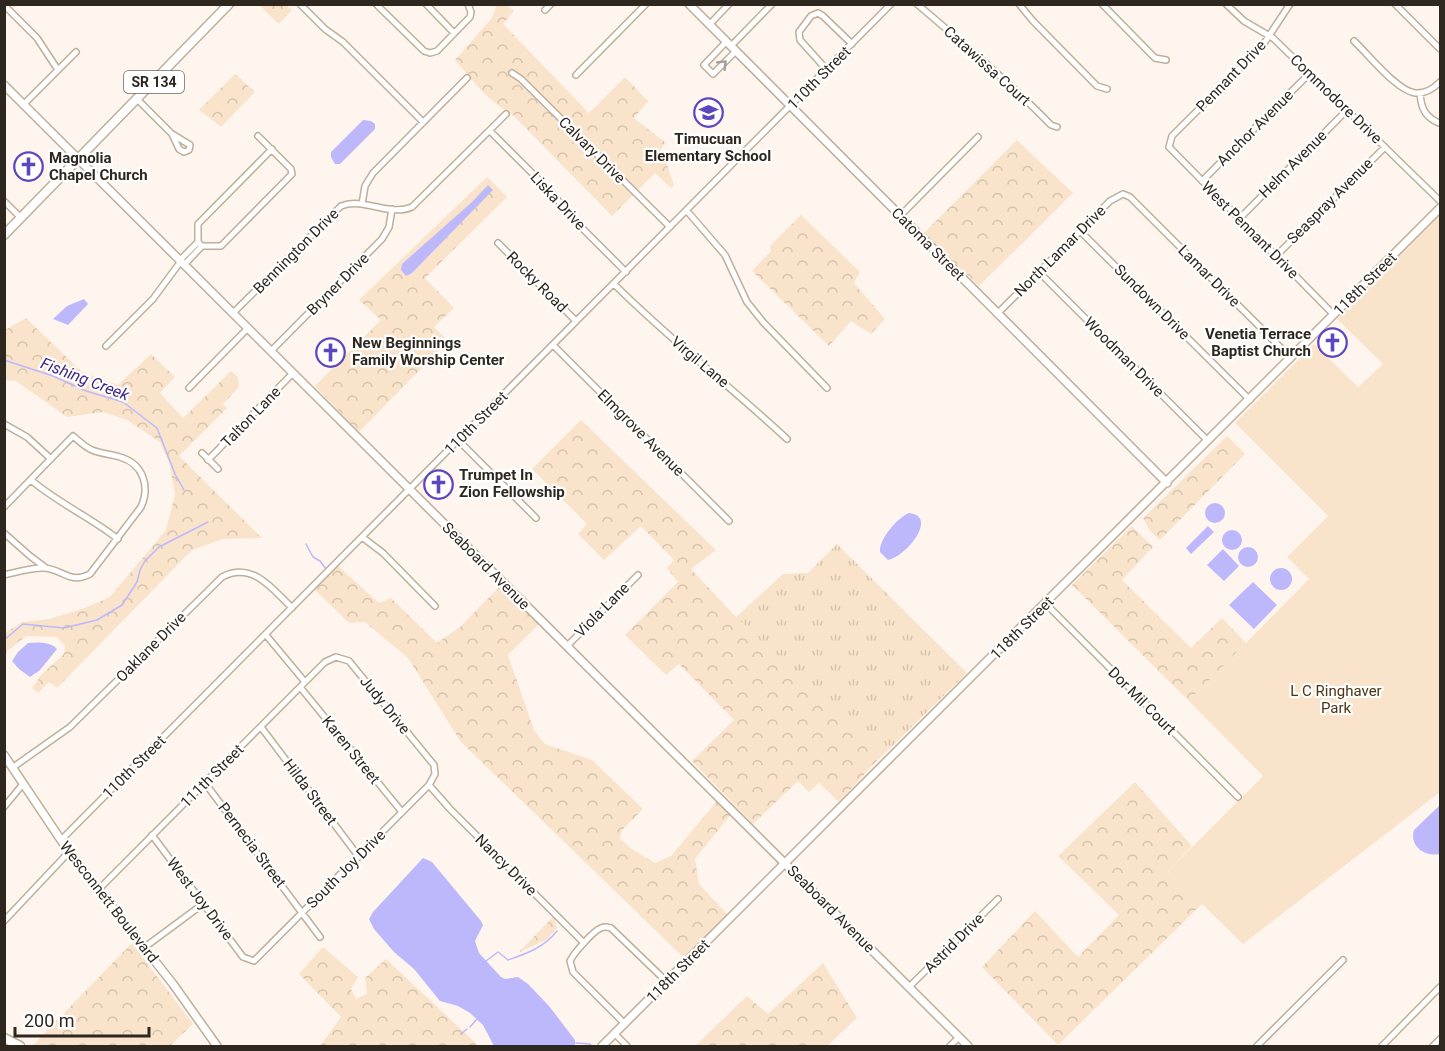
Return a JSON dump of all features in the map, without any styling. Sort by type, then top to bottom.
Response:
[{"type":"main road","name":"SR 134","points":[[4,235],[229,4]]},
{"type":"main road","points":[[4,1038],[20,1047]]},
{"type":"street","points":[[4,4],[34,33],[58,70]]},
{"type":"street","points":[[300,4],[325,29],[343,42],[423,122]]},
{"type":"street","points":[[376,4],[426,52],[433,53],[470,17],[468,4]]},
{"type":"street","points":[[426,4],[454,33]]},
{"type":"street","points":[[545,10],[550,4]]},
{"type":"street","points":[[576,75],[646,4]]},
{"type":"street","name":"Catoma Street","points":[[689,4],[1167,483]]},
{"type":"street","points":[[710,25],[729,4]]},
{"type":"street","points":[[731,46],[713,74],[704,65],[731,46],[772,4]]},
{"type":"street","name":"110th Street","points":[[61,840],[891,4]]},
{"type":"street","name":"Catawissa Court","points":[[917,4],[1009,82],[1051,125],[1057,127]]},
{"type":"street","points":[[1019,4],[1097,86],[1107,89]]},
{"type":"street","points":[[1102,4],[1155,58],[1166,60]]},
{"type":"street","name":"Commodore Drive","points":[[1226,4],[1244,21],[1270,36],[1440,201]]},
{"type":"street","name":"Pennant Drive","points":[[1169,145],[1172,136],[1263,45],[1290,4]]},
{"type":"street","points":[[1395,4],[1440,49]]},
{"type":"street","points":[[827,70],[800,40],[799,32],[811,16],[818,13],[824,16],[852,44]]},
{"type":"street","points":[[1354,41],[1399,85],[1410,91],[1420,93],[1433,88],[1440,82]]},
{"type":"street","points":[[24,104],[76,52]]},
{"type":"street","name":"Calvary Drive","points":[[512,73],[521,79],[670,227]]},
{"type":"street","name":"Anchor Avenue","points":[[1202,181],[1309,74]]},
{"type":"street","points":[[362,204],[365,186],[372,173],[468,78]]},
{"type":"street","name":"Seaboard Avenue","points":[[4,85],[968,1047]]},
{"type":"street","points":[[1420,93],[1426,114],[1439,123]]},
{"type":"street","points":[[137,99],[172,134]]},
{"type":"street","name":"Helm Avenue","points":[[1239,219],[1347,110]]},
{"type":"street","name":"Bennington Drive","points":[[233,313],[337,209],[347,204],[362,204],[406,210],[419,202],[506,114]]},
{"type":"street","name":"Liska Drive","points":[[490,131],[626,272]]},
{"type":"street","points":[[200,244],[221,246],[292,174],[291,168],[258,136]]},
{"type":"street","points":[[900,216],[978,137]]},
{"type":"street","name":"West Pennant Drive","points":[[1169,145],[1172,151],[1334,315]]},
{"type":"street","name":"Seaspray Avenue","points":[[1276,256],[1385,147]]},
{"type":"street","points":[[200,244],[198,224],[272,149]]},
{"type":"street","name":"North Lamar Drive","points":[[997,314],[1116,196],[1126,195]]},
{"type":"street","name":"Lamar Drive","points":[[1126,195],[1291,358]]},
{"type":"street","points":[[4,201],[21,218]]},
{"type":"street","name":"118th Street","points":[[603,1047],[1440,208]]},
{"type":"street","name":"Bryner Drive","points":[[271,351],[382,239],[389,227],[392,209]]},
{"type":"street","points":[[687,211],[725,255],[747,302],[763,322],[827,388]]},
{"type":"street","name":"Sundown Drive","points":[[1080,231],[1250,400]]},
{"type":"street","name":"Rocky Road","points":[[498,243],[576,321]]},
{"type":"street","points":[[106,346],[153,299],[182,262],[200,244]]},
{"type":"street","name":"Woodman Drive","points":[[1039,272],[1208,441]]},
{"type":"street","name":"Virgil Lane","points":[[614,284],[654,324],[787,439]]},
{"type":"street","points":[[189,388],[248,328]]},
{"type":"street","name":"Elmgrove Avenue","points":[[553,345],[729,521]]},
{"type":"street","name":"Talton Lane","points":[[208,460],[293,373]]},
{"type":"street","points":[[4,424],[27,437],[51,459]]},
{"type":"street","points":[[4,507],[73,436],[92,450],[127,459],[144,477],[147,491],[141,507],[118,539],[95,569],[85,577],[66,576],[46,567],[4,533]]},
{"type":"street","points":[[459,441],[536,518]]},
{"type":"street","points":[[202,453],[218,469]]},
{"type":"street","points":[[31,480],[51,496],[80,512],[118,539]]},
{"type":"street","points":[[362,537],[383,553],[435,606]]},
{"type":"street","points":[[27,570],[30,556]]},
{"type":"street","points":[[4,575],[46,567]]},
{"type":"street","name":"Oaklane Drive","points":[[12,768],[70,727],[222,577],[234,572],[253,573],[265,580],[292,608]]},
{"type":"street","name":"Viola Lane","points":[[567,646],[638,575]]},
{"type":"street","name":"Dor Mil Court","points":[[1046,604],[1238,797]]},
{"type":"street","name":"Karen Street","points":[[266,635],[302,685],[402,812]]},
{"type":"street","name":"Judy Drive","points":[[325,662],[336,657],[349,661],[431,761],[435,770]]},
{"type":"street","name":"111th Street","points":[[99,889],[325,662]]},
{"type":"street","name":"Hilda Street","points":[[261,727],[358,856]]},
{"type":"street","name":"Wesconnett Boulevard","points":[[4,755],[69,852],[145,947],[217,1047]]},
{"type":"street","name":"South Joy Drive","points":[[249,961],[258,958],[429,785],[435,770]]},
{"type":"street","name":"Pernecia Street","points":[[205,783],[320,938]]},
{"type":"street","points":[[4,807],[23,784]]},
{"type":"street","name":"Nancy Drive","points":[[429,785],[450,809],[584,943]]},
{"type":"street","name":"West Joy Drive","points":[[152,835],[243,957],[249,961]]},
{"type":"street","points":[[4,921],[69,852]]},
{"type":"street","name":"Astrid Drive","points":[[909,987],[998,899]]},
{"type":"street","points":[[145,947],[203,904]]},
{"type":"street","points":[[625,1024],[573,972],[570,961],[584,943],[598,930],[606,927],[615,930],[667,982]]},
{"type":"street","points":[[1257,1047],[1343,960]]},
{"type":"street","points":[[1382,1047],[1440,987]]},
{"type":"street","points":[[615,1034],[627,1047]]},
{"type":"street","points":[[950,1047],[959,1037]]},
{"type":"street","points":[[1433,1047],[1440,1039]]},
{"type":"green space","points":[[259,5],[286,5],[292,10],[279,24]]},
{"type":"green space","points":[[494,5],[506,5],[514,11],[503,24],[589,113],[625,77],[648,101],[634,118],[666,143],[660,150],[667,158],[674,185],[671,188],[655,173],[612,216],[511,113],[481,90],[455,60],[492,18],[496,7]]},
{"type":"green space","points":[[235,74],[255,92],[221,127],[199,110]]},
{"type":"green space","points":[[1017,140],[1073,193],[979,286],[924,233]]},
{"type":"green space","points":[[487,177],[507,197],[425,278],[454,308],[434,327],[448,341],[359,432],[315,386],[381,320],[359,300]]},
{"type":"green space","points":[[801,215],[860,272],[854,283],[885,319],[871,334],[851,321],[829,346],[752,271],[771,251],[770,246]]},
{"type":"green space","name":"L C Ringhaver Park","points":[[1440,215],[1440,792],[1243,944],[1168,871],[1263,776],[1189,701],[1309,579],[1287,557],[1328,516],[1235,423],[1314,344],[1358,387],[1383,364],[1337,319]]},
{"type":"green space","points":[[26,318],[82,372],[118,385],[151,354],[175,377],[160,393],[183,418],[231,371],[238,377],[239,387],[223,404],[227,408],[179,456],[262,538],[223,539],[192,550],[57,688],[49,682],[38,693],[32,688],[42,674],[64,654],[65,646],[57,637],[26,636],[7,651],[5,658],[5,633],[22,622],[49,619],[110,597],[166,530],[175,494],[169,463],[160,442],[127,420],[103,412],[67,417],[16,381],[5,380],[5,330]]},
{"type":"green space","points":[[581,420],[716,550],[691,569],[736,617],[880,757],[839,802],[819,783],[809,792],[798,781],[753,824],[692,761],[734,720],[679,664],[666,675],[625,635],[678,582],[667,568],[674,560],[641,526],[604,560],[578,534],[587,524],[532,469]]},
{"type":"green space","points":[[1227,436],[1245,454],[1160,540],[1150,531],[1143,518]]},
{"type":"green space","points":[[1132,526],[1153,547],[1122,580],[1191,648],[1222,618],[1246,643],[1189,701],[1072,585]]},
{"type":"green space","points":[[837,544],[967,673],[879,759],[736,617],[783,574],[808,573]]},
{"type":"green space","points":[[338,566],[379,603],[391,598],[437,643],[460,627],[502,584],[539,624],[508,655],[534,730],[545,744],[592,760],[643,809],[622,830],[620,838],[630,848],[655,863],[671,856],[716,802],[731,814],[695,859],[699,884],[729,916],[686,960],[461,742],[408,658],[365,622],[349,623],[314,589]]},
{"type":"green space","points":[[1135,782],[1192,846],[1168,871],[1202,904],[1058,1045],[982,967],[1035,911],[1078,957],[1119,915],[1058,856]]},
{"type":"green space","points":[[554,916],[557,928],[546,940],[518,953]]},
{"type":"green space","points":[[132,943],[193,1024],[170,1046],[33,1045]]},
{"type":"green space","points":[[323,947],[358,977],[351,989],[356,999],[367,994],[365,978],[386,959],[478,1045],[320,1046],[341,1017],[299,974]]},
{"type":"green space","points":[[823,963],[857,1018],[827,1046],[695,1046],[747,996],[768,1014]]},
{"type":"shaded area","points":[[363,120],[375,124],[375,129],[340,164],[335,164],[331,152]]},
{"type":"shaded area","points":[[488,185],[493,190],[412,273],[406,276],[401,270],[402,264]]},
{"type":"shaded area","points":[[84,299],[88,304],[68,325],[53,319],[67,306]]},
{"type":"shaded area","points":[[1215,503],[1222,506],[1225,513],[1222,520],[1215,523],[1208,520],[1205,513],[1208,506]]},
{"type":"shaded area","points":[[909,513],[917,516],[921,521],[920,528],[903,552],[888,560],[880,552],[882,541],[894,524]]},
{"type":"shaded area","points":[[1208,526],[1214,532],[1191,554],[1186,548]]},
{"type":"shaded area","points":[[1232,530],[1239,533],[1242,540],[1239,547],[1232,550],[1225,547],[1222,540],[1225,533]]},
{"type":"shaded area","points":[[1248,547],[1255,550],[1258,557],[1255,564],[1248,567],[1241,564],[1238,557],[1241,550]]},
{"type":"shaded area","points":[[1223,549],[1239,566],[1224,581],[1207,565]]},
{"type":"shaded area","points":[[1281,568],[1289,571],[1292,579],[1289,587],[1281,590],[1273,587],[1270,579],[1273,571]]},
{"type":"shaded area","points":[[1253,582],[1277,605],[1254,629],[1229,605]]},
{"type":"shaded area","points":[[28,643],[48,644],[57,649],[40,670],[30,677],[12,661]]},
{"type":"shaded area","points":[[1440,805],[1440,854],[1435,855],[1420,850],[1413,836],[1414,830]]},
{"type":"shaded area","points":[[423,858],[432,862],[481,921],[483,925],[475,941],[479,953],[501,977],[505,979],[518,977],[528,984],[549,1006],[575,1040],[575,1046],[494,1046],[483,1025],[458,1006],[440,1001],[414,969],[394,952],[374,929],[369,919],[373,912]]},
{"type":"waterway","name":"Fishing Creek","points":[[4,360],[53,376],[86,391],[123,402],[157,428],[175,474],[184,490]]},
{"type":"waterway","points":[[4,640],[23,624],[64,628],[97,620],[122,605],[137,582],[145,561],[159,547],[208,522]]},
{"type":"waterway","points":[[306,544],[313,557],[320,561],[326,569]]},
{"type":"waterway","points":[[486,961],[498,952],[508,960],[529,952],[541,946],[557,931]]},
{"type":"waterway","points":[[470,1027],[477,1019]]},
{"type":"waterway","points":[[461,1034],[467,1029]]},
{"type":"waterway","points":[[576,1043],[592,1046]]},
{"type":"place","name":"Timucuan Elementary School","points":[[708,112]]},
{"type":"place","name":"Magnolia Chapel Church","points":[[28,167]]},
{"type":"place","name":"Venetia Terrace Baptist Church","points":[[1332,343]]},
{"type":"place","name":"New Beginnings Family Worship Center","points":[[331,352]]},
{"type":"place","name":"Trumpet In Zion Fellowship","points":[[438,484]]}]
